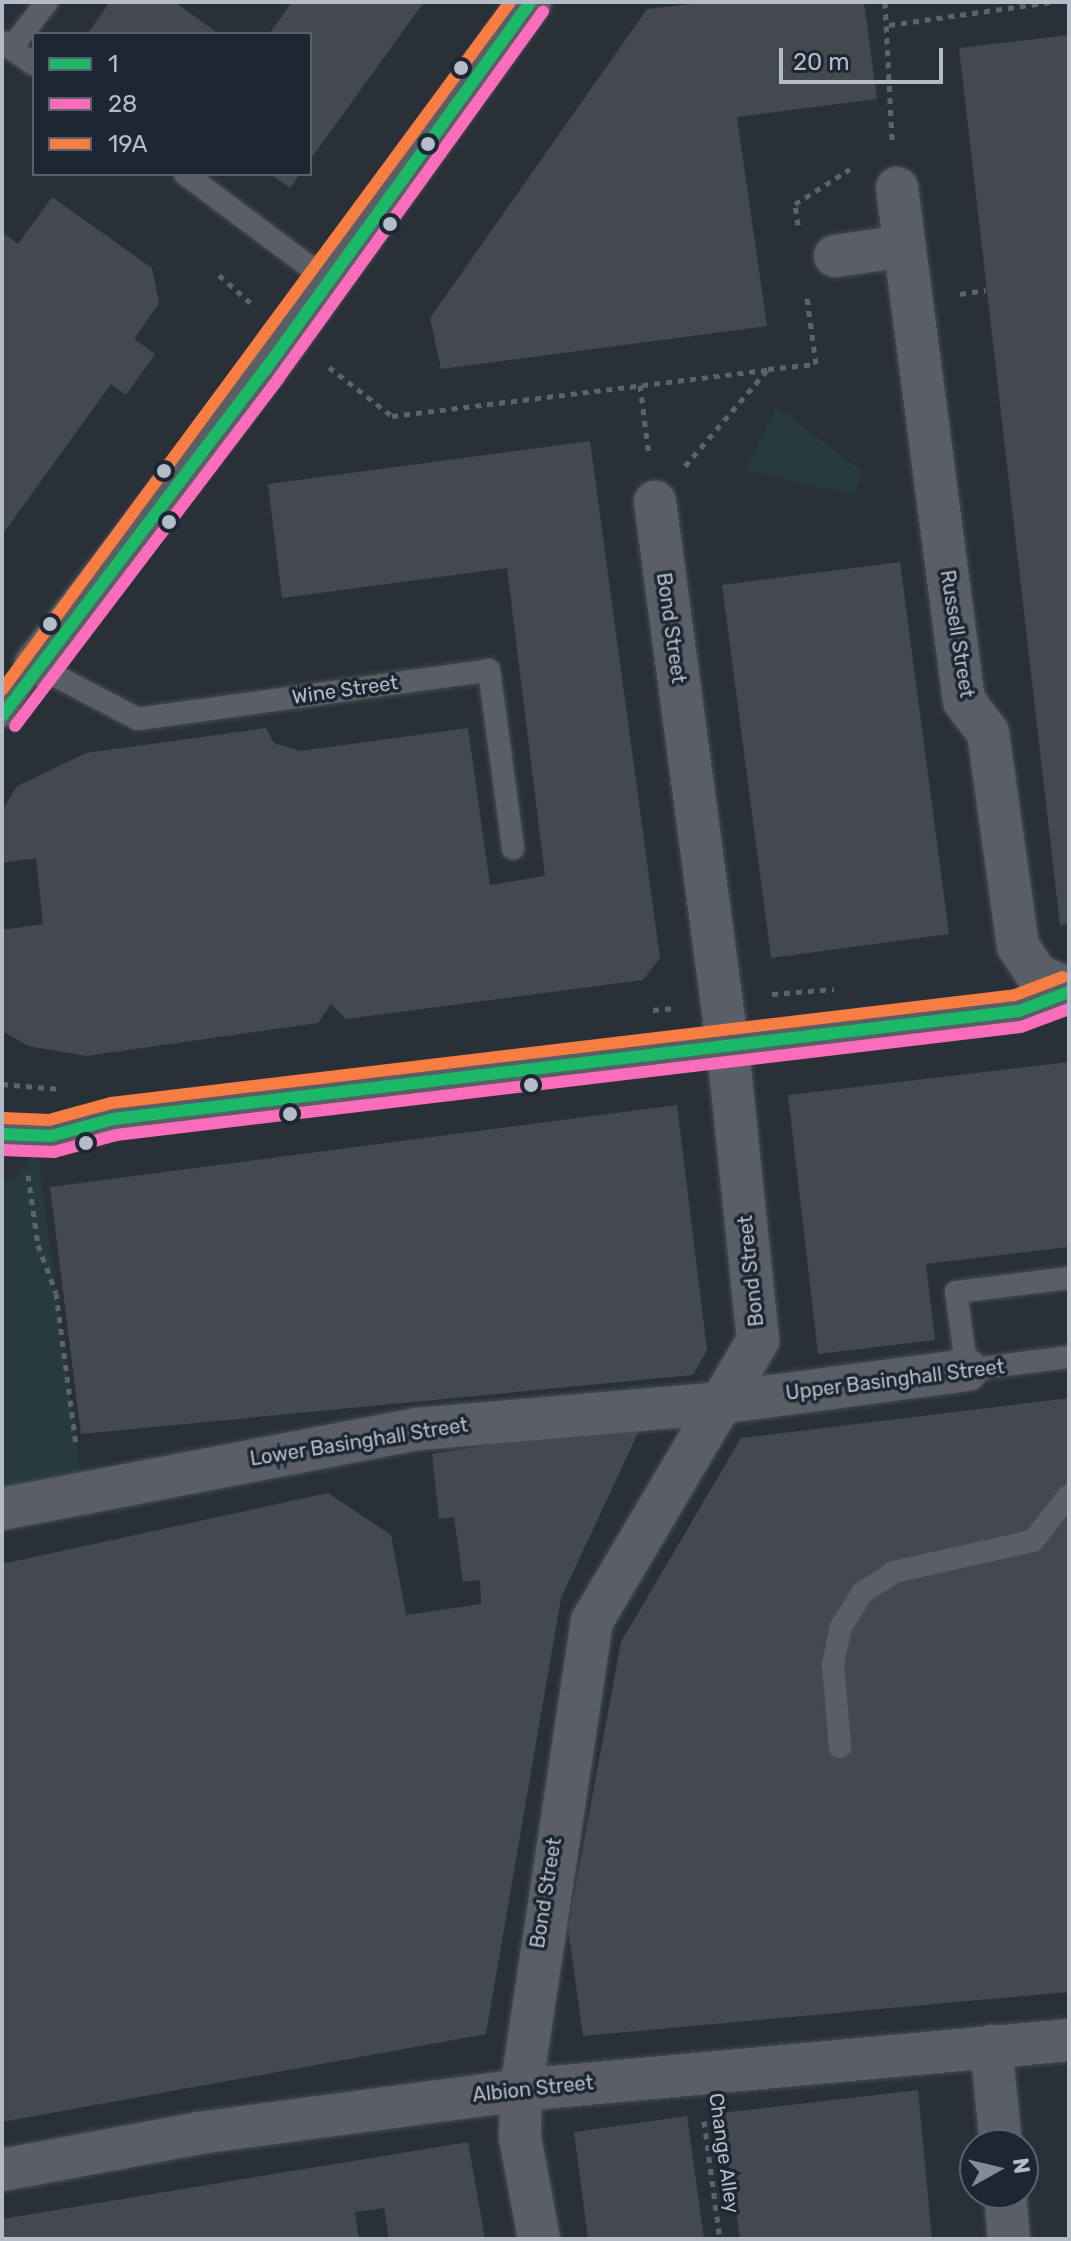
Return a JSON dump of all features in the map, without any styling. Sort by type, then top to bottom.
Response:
[{"type":"street","points":[[35,665],[289,337],[530,2]]},
{"type":"street","name":"Russell Street","points":[[897,188],[964,701],[988,733],[1018,946],[1037,975],[1069,991]]},
{"type":"street","points":[[835,256],[904,246]]},
{"type":"street","name":"Bond Street","points":[[539,2239],[520,2137],[521,2090],[592,1621],[758,1340],[727,1042],[655,502]]},
{"type":"street","name":"Upper Basinghall Street","points":[[720,1403],[967,1370]]},
{"type":"street","name":"Lower Basinghall Street","points":[[2,1509],[419,1429],[720,1403]]},
{"type":"street","name":"Albion Street","points":[[2,2170],[199,2133],[521,2090],[1069,2040]]},
{"type":"street","points":[[991,2046],[999,2129]]},
{"type":"street","points":[[1006,2209],[1009,2239]]},
{"type":"lane","points":[[32,63],[7,45],[47,2]]},
{"type":"lane","points":[[188,176],[330,282]]},
{"type":"lane","points":[[2,716],[35,665]]},
{"type":"lane","name":"Wine Street","points":[[35,665],[138,719],[489,670],[513,848]]},
{"type":"lane","points":[[2,1134],[51,1136],[113,1119],[375,1092],[727,1042],[1019,1011],[1069,991]]},
{"type":"lane","points":[[967,1370],[956,1292],[1069,1278]]},
{"type":"lane","name":"Upper Basinghall Street","points":[[967,1370],[1069,1357]]},
{"type":"lane","points":[[840,1747],[833,1664],[841,1627],[862,1593],[894,1572],[1033,1541],[1069,1495]]},
{"type":"path","points":[[884,147],[892,147],[889,25],[885,2]]},
{"type":"path","points":[[889,25],[1050,2]]},
{"type":"path","points":[[799,233],[795,204],[859,163]]},
{"type":"path","points":[[219,275],[289,337],[392,416],[816,364],[806,291]]},
{"type":"path","points":[[655,502],[768,369]]},
{"type":"path","points":[[640,385],[655,502]]},
{"type":"path","points":[[27,1165],[38,1245],[56,1293],[83,1492]]},
{"type":"path","name":"Change Alley","points":[[697,2072],[720,2239]]},
{"type":"green space","points":[[776,407],[863,472],[853,495],[744,470]]},
{"type":"green space","points":[[37,1147],[83,1492],[2,1506],[2,1180],[14,1181]]},
{"type":"building","points":[[110,2],[175,2],[216,32],[88,32]]},
{"type":"building","points":[[292,2],[424,2],[312,157],[312,32],[270,32]]},
{"type":"building","points":[[711,2],[864,2],[877,99],[737,117],[767,326],[441,369],[430,318],[647,9]]},
{"type":"building","points":[[1069,35],[1069,924],[1060,925],[959,48]]},
{"type":"building","points":[[273,176],[299,176],[290,188]]},
{"type":"building","points":[[52,197],[152,268],[159,303],[134,339],[155,354],[126,395],[111,384],[2,535],[2,232],[18,244]]},
{"type":"building","points":[[590,441],[660,958],[643,980],[346,1019],[331,1004],[318,1023],[86,1056],[28,1046],[2,1031],[2,930],[43,924],[36,858],[2,863],[2,812],[16,787],[86,753],[266,728],[274,743],[300,751],[468,728],[490,885],[545,876],[507,568],[282,598],[268,484]]},
{"type":"building","points":[[900,562],[949,934],[771,958],[722,585]]},
{"type":"building","points":[[1069,1062],[1069,1247],[926,1264],[935,1340],[818,1354],[788,1095]]},
{"type":"building","points":[[677,1105],[707,1350],[693,1375],[81,1434],[50,1187]]},
{"type":"building","points":[[1069,1398],[1069,1992],[583,2036],[568,1927],[621,1642],[741,1438]]},
{"type":"building","points":[[644,1420],[561,1598],[486,2034],[2,2122],[2,1564],[328,1493],[391,1535],[406,1615],[481,1604],[480,1580],[463,1582],[454,1517],[439,1519],[432,1454]]},
{"type":"building","points":[[918,2090],[932,2239],[740,2239],[721,2113]]},
{"type":"building","points":[[687,2116],[704,2239],[588,2239],[574,2132]]},
{"type":"building","points":[[468,2142],[485,2239],[389,2239],[384,2208],[355,2212],[359,2239],[2,2239],[2,2219]]},
{"type":"transit line","name":"19A","points":[[2,690],[510,2]]},
{"type":"transit line","name":"1","points":[[2,716],[265,370],[530,2]]},
{"type":"transit line","name":"28","points":[[15,726],[278,379],[543,11]]},
{"type":"transit line","name":"19A","points":[[3,1118],[49,1120],[111,1103],[1015,995],[1063,977]]},
{"type":"transit line","name":"1","points":[[2,1134],[51,1136],[113,1119],[1019,1011],[1069,992]]},
{"type":"transit line","name":"28","points":[[2,1150],[54,1152],[116,1135],[1021,1027],[1069,1009]]}]
